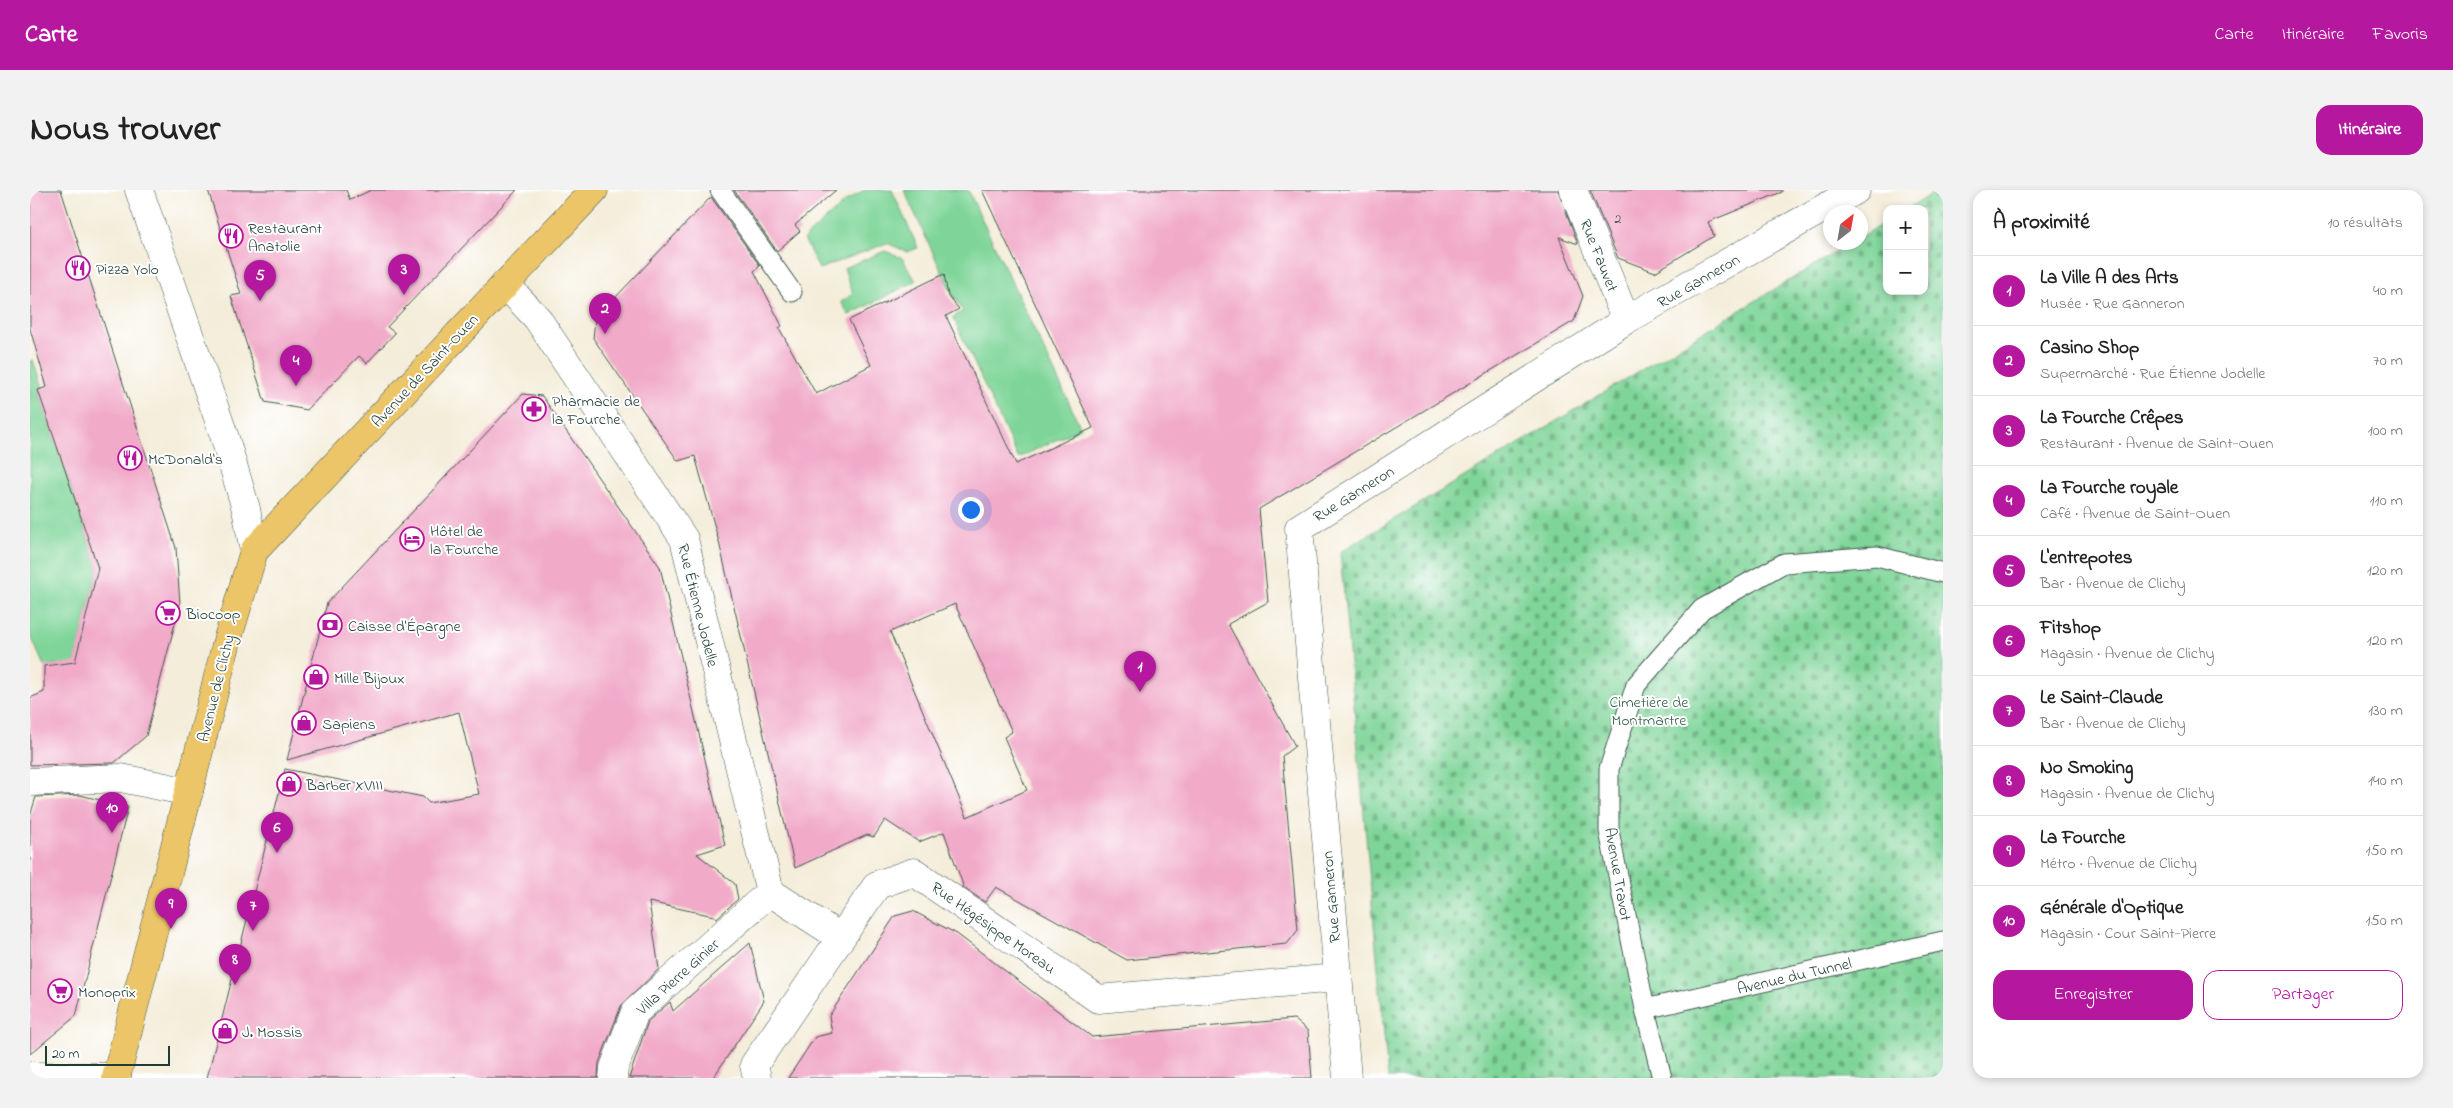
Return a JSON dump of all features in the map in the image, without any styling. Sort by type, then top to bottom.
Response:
[{"type":"main road","name":"Avenue de Saint-Ouen","points":[[254,551],[594,190]]},
{"type":"main road","name":"Avenue de Clichy","points":[[116,1078],[227,641],[254,551]]},
{"type":"street","name":"Avenue de Clichy","points":[[139,190],[224,435],[246,509],[254,551]]},
{"type":"street","name":"Rue Fauvet","points":[[1573,190],[1626,320]]},
{"type":"street","name":"Rue Ganneron","points":[[1347,1078],[1299,528],[1626,320],[1856,190]]},
{"type":"street","name":"Rue Étienne Jodelle","points":[[505,284],[537,318],[684,539],[770,892]]},
{"type":"street","points":[[30,782],[121,778],[189,792]]},
{"type":"street","name":"Rue Hégésippe Moreau","points":[[757,1078],[754,1065],[877,885],[914,872],[1098,999],[1338,978]]},
{"type":"street","points":[[770,892],[840,937]]},
{"type":"street","name":"Villa Pierre Ginier","points":[[613,1078],[614,1068],[635,1012],[770,892]]},
{"type":"street","points":[[30,1076],[116,1078]]},
{"type":"lane","points":[[720,190],[792,292]]},
{"type":"lane","name":"Avenue Travot","points":[[1662,1078],[1645,1008],[1609,831],[1610,769],[1636,685],[1702,609],[1784,563],[1877,556],[1943,573]]},
{"type":"lane","name":"Avenue du Tunnel","points":[[1645,1008],[1943,941]]},
{"type":"green space","points":[[864,190],[892,190],[918,248],[907,252],[887,243],[819,269],[804,239],[846,201]]},
{"type":"green space","points":[[904,190],[968,190],[1081,428],[1018,458],[953,317],[963,311],[952,294]]},
{"type":"green space","name":"Cimetière de Montmartre","points":[[1938,190],[1943,190],[1943,1078],[1388,1078],[1340,552],[1839,250],[1868,250],[1868,233],[1883,223],[1883,295],[1928,295],[1928,205],[1914,205]]},
{"type":"green space","points":[[885,251],[902,258],[916,281],[849,315],[841,302],[853,294],[844,268]]},
{"type":"green space","points":[[33,360],[42,389],[38,390],[98,568],[75,663],[44,666],[30,634],[30,361]]},
{"type":"building","points":[[30,190],[61,190],[176,548],[180,604],[146,736],[114,763],[30,765],[30,698],[44,692],[44,666],[75,662],[98,568],[38,390],[47,387],[30,329]]},
{"type":"building","points":[[208,190],[346,190],[350,200],[371,190],[517,190],[387,327],[395,333],[367,363],[359,356],[307,410],[265,402],[231,296],[241,294]]},
{"type":"building","points":[[734,190],[836,190],[795,225],[800,231],[777,251]]},
{"type":"building","points":[[982,190],[1558,190],[1578,244],[1559,237],[1583,296],[1574,321],[1259,509],[1268,602],[1228,624],[1295,746],[1282,756],[1298,930],[1287,944],[1127,960],[996,887],[985,902],[964,888],[944,832],[919,842],[885,820],[874,837],[867,835],[795,868],[719,542],[695,456],[678,461],[593,338],[595,319],[711,197],[760,266],[754,271],[782,326],[779,328],[816,394],[871,365],[849,320],[944,274],[948,296],[959,309],[946,316],[1016,464],[1093,428]],"holes":[[[955,604],[1012,732],[1004,737],[1027,790],[967,817],[890,632]]]},
{"type":"building","points":[[1590,190],[1782,190],[1782,192],[1708,222],[1714,236],[1655,272],[1618,258]]},
{"type":"building","points":[[523,394],[542,396],[660,567],[725,845],[697,854],[735,884],[738,899],[717,918],[649,902],[659,969],[621,1006],[599,1063],[598,1078],[207,1078],[285,769],[423,797],[429,803],[479,794],[459,712],[287,760],[327,603]]},
{"type":"building","points":[[80,795],[128,807],[76,1016],[30,1054],[30,816],[36,797]]},
{"type":"building","points":[[913,911],[957,934],[1092,1037],[1294,1019],[1308,1031],[1312,1078],[788,1078],[815,1037],[832,1033],[829,1016],[895,916]]},
{"type":"building","points":[[750,943],[764,1001],[713,1078],[629,1078],[648,1021],[670,1002],[673,1011]]},
{"type":"place","name":"Restaurant Anatolie","points":[[231,236]]},
{"type":"place","name":"Pizza Yolo","points":[[78,268]]},
{"type":"place","name":"La Fourche Crêpes","points":[[404,295]]},
{"type":"place","name":"L'entrepotes","points":[[260,301]]},
{"type":"place","name":"Casino Shop","points":[[605,334]]},
{"type":"place","name":"La Fourche royale","points":[[296,386]]},
{"type":"place","name":"Pharmacie de la Fourche","points":[[534,409]]},
{"type":"place","name":"McDonald's","points":[[130,458]]},
{"type":"place","name":"Hôtel de la Fourche","points":[[412,539]]},
{"type":"place","name":"Biocoop","points":[[168,613]]},
{"type":"place","name":"Caisse d'Épargne","points":[[330,625]]},
{"type":"place","name":"Mille Bijoux","points":[[316,677]]},
{"type":"place","name":"La Ville A des Arts","points":[[1140,692]]},
{"type":"place","name":"Sapiens","points":[[304,723]]},
{"type":"place","name":"Barber XVIII","points":[[289,784]]},
{"type":"place","name":"Générale d'Optique","points":[[112,833]]},
{"type":"place","name":"Fitshop","points":[[277,853]]},
{"type":"place","name":"La Fourche","points":[[171,929]]},
{"type":"place","name":"Le Saint-Claude","points":[[253,931]]},
{"type":"place","name":"No Smoking","points":[[235,985]]},
{"type":"place","name":"Monoprix","points":[[60,991]]},
{"type":"place","name":"J. Mossis","points":[[225,1031]]}]
